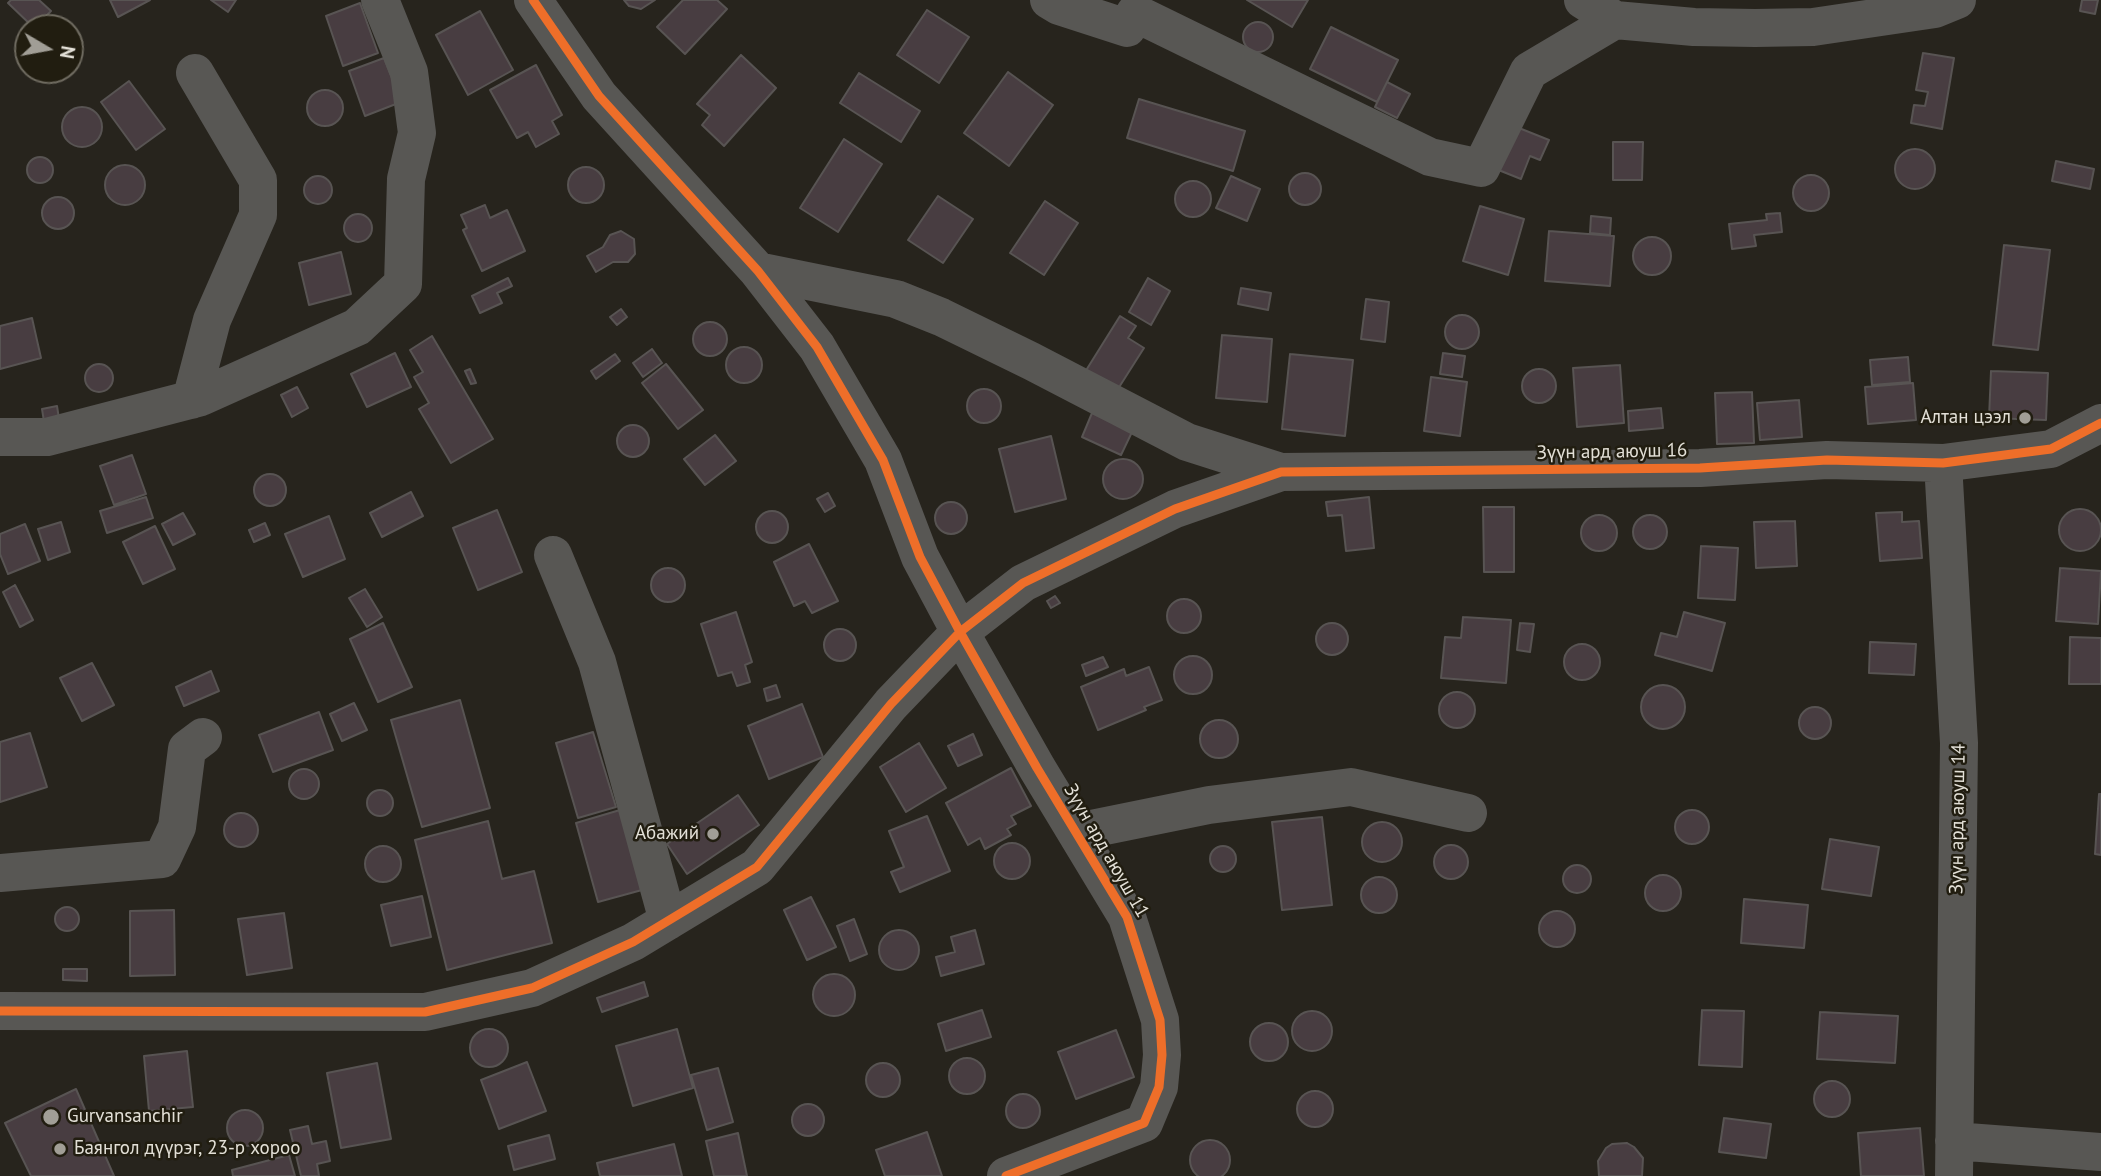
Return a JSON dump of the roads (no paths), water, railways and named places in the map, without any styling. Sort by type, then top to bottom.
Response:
[{"type":"street","points":[[0,437],[47,437],[191,400],[357,327],[403,284],[405,179],[417,133],[409,72],[380,0]]},
{"type":"street","name":"Зүүн ард аюуш 11","points":[[533,0],[599,96],[758,271],[817,347],[883,460],[920,557],[960,632],[1127,916],[1160,1020],[1162,1055],[1159,1087],[1144,1123],[1006,1176]]},
{"type":"street","points":[[1049,0],[1059,6],[1127,28],[1135,13],[1430,157],[1481,168],[1529,71],[1615,20]]},
{"type":"street","points":[[1583,0],[1615,20],[1694,27],[1813,27],[1936,9],[1957,0]]},
{"type":"street","points":[[191,400],[212,320],[258,215],[258,180],[195,73]]},
{"type":"street","points":[[758,271],[896,299],[964,328],[1187,442],[1281,472]]},
{"type":"street","name":"Зүүн ард аюуш 16","points":[[1281,472],[1700,468],[1827,460],[1943,463],[2052,449],[2101,423]]},
{"type":"street","name":"Зүүн ард аюуш 14","points":[[1943,463],[1959,743],[1954,1159]]},
{"type":"street","points":[[0,1011],[425,1012],[531,988],[633,942],[757,867],[891,705],[960,632],[1035,577],[1175,509],[1281,472]]},
{"type":"street","points":[[553,555],[597,662],[668,921]]},
{"type":"street","points":[[0,873],[162,859],[177,827],[187,749],[203,737]]},
{"type":"street","points":[[1076,832],[1209,805],[1351,787],[1468,813]]},
{"type":"street","points":[[1954,1159],[2101,1152]]},
{"type":"place","name":"Алтан цээл","points":[[2025,418]]},
{"type":"place","name":"Абажий","points":[[713,834]]},
{"type":"place","name":"Gurvansanchir","points":[[51,1117]]},
{"type":"place","name":"Баянгол дүүрэг, 23-р хороо","points":[[60,1149]]}]
